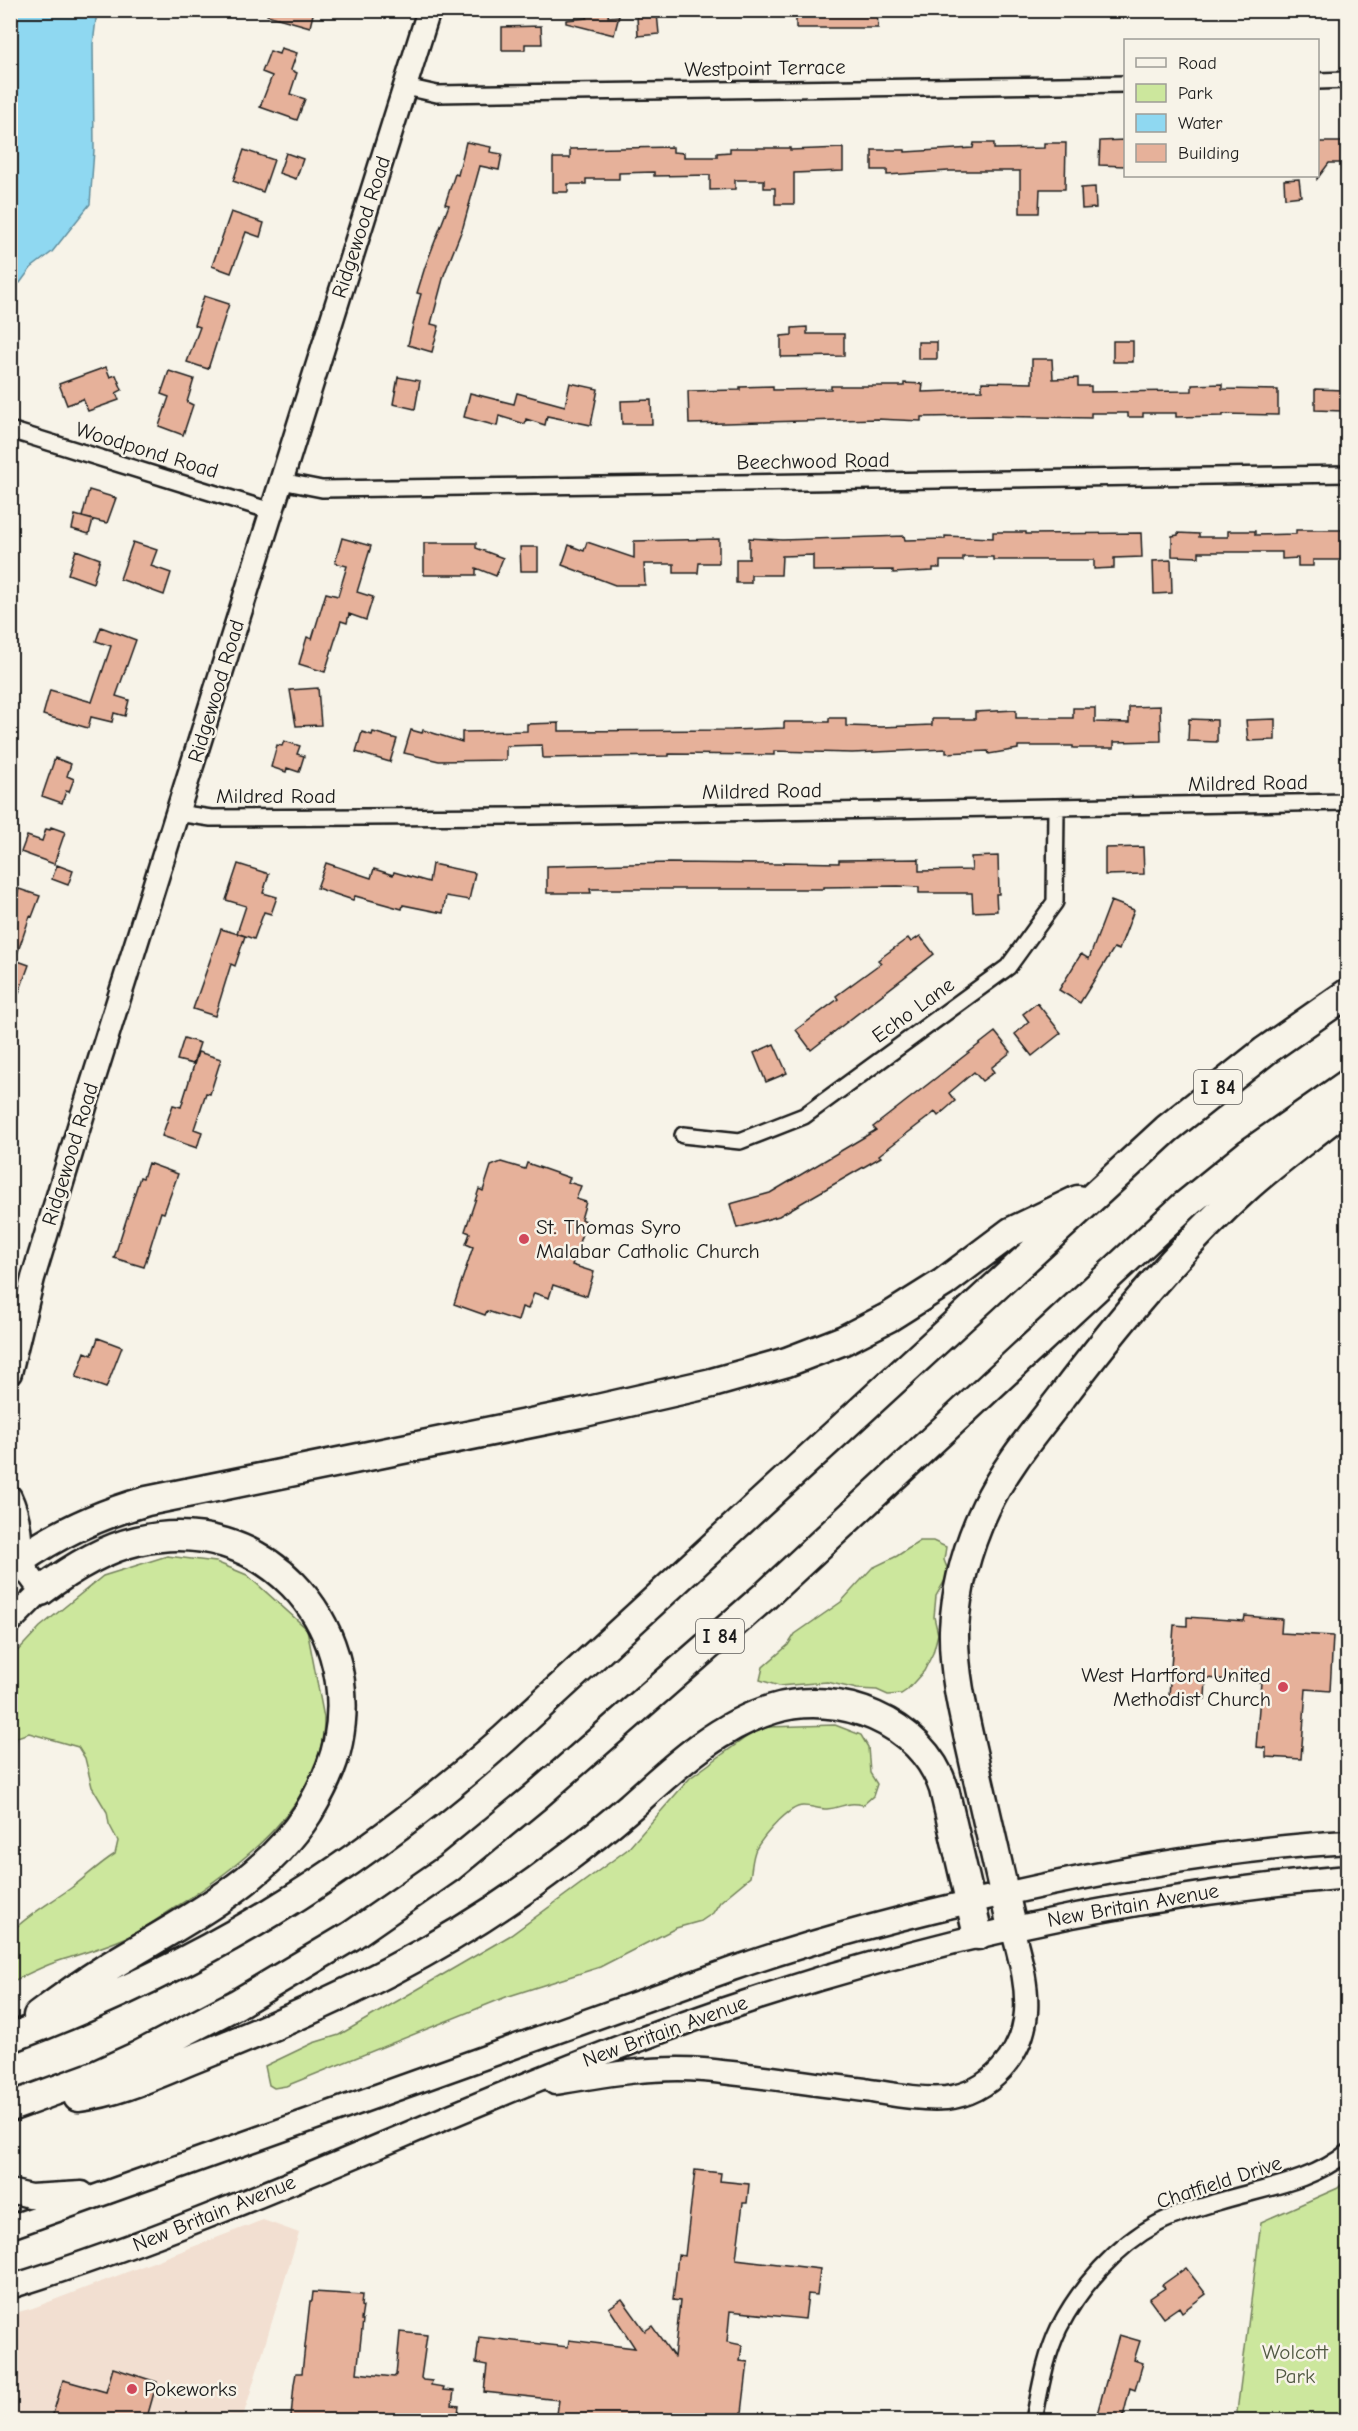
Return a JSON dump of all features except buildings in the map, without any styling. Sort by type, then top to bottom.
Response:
[{"type":"highway","name":"I 84","points":[[11,2038],[105,2000],[233,1936],[330,1877],[417,1813],[521,1724],[1097,1192],[1219,1086],[1347,993]]},
{"type":"highway","name":"I 84","points":[[21,2104],[138,2056],[237,2004],[351,1936],[449,1868],[534,1798],[766,1595],[1184,1206],[1257,1148],[1347,1084]]},
{"type":"highway","points":[[1012,1927],[964,1715],[955,1647],[955,1615],[962,1574],[970,1546],[1001,1480],[1030,1439],[1116,1327],[1175,1258],[1265,1171],[1347,1106]]},
{"type":"highway","points":[[13,1561],[84,1523],[147,1501],[580,1413],[712,1383],[787,1362],[844,1340],[890,1317],[943,1283],[1011,1232],[1043,1215],[1097,1192]]},
{"type":"highway","points":[[11,2038],[69,1993],[178,1927],[261,1866],[293,1833],[320,1791],[333,1763],[341,1721],[341,1696],[336,1661],[328,1635],[318,1615],[304,1596],[285,1577],[244,1550],[210,1539],[186,1536],[138,1540],[86,1561],[41,1591]]},
{"type":"highway","points":[[21,2104],[82,2096],[128,2085],[280,2023],[384,1976],[455,1936],[534,1882],[589,1841],[672,1770],[715,1737],[748,1719],[788,1705],[820,1702],[854,1709],[893,1727],[920,1746],[935,1766],[945,1789],[978,1935]]},
{"type":"main road","name":"Ridgewood Road","points":[[10,1373],[46,1231],[429,10]]},
{"type":"main road","points":[[10,1497],[20,1537],[13,1561],[41,1591],[10,1622]]},
{"type":"main road","name":"New Britain Avenue","points":[[10,2227],[762,1958],[870,1926],[970,1901],[1147,1865],[1268,1849],[1347,1842]]},
{"type":"main road","name":"New Britain Avenue","points":[[10,2287],[155,2237],[512,2090],[665,2030],[850,1968],[1012,1927],[1183,1895],[1347,1876]]},
{"type":"main road","points":[[512,2090],[623,2073],[690,2069],[911,2096],[946,2098],[965,2093],[985,2084],[1002,2068],[1016,2048],[1022,2034],[1026,2017],[1026,1994],[1012,1927]]},
{"type":"main road","points":[[10,2191],[30,2196],[49,2196],[122,2188]]},
{"type":"street","points":[[1319,81],[1347,80]]},
{"type":"street","name":"Westpoint Terrace","points":[[406,87],[437,94],[1124,84]]},
{"type":"street","name":"Woodpond Road","points":[[10,430],[271,511]]},
{"type":"street","name":"Beechwood Road","points":[[281,481],[322,489],[1347,474]]},
{"type":"street","name":"Mildred Road","points":[[177,813],[223,818],[1056,808],[1347,802]]},
{"type":"street","name":"Echo Lane","points":[[683,1135],[740,1141],[804,1116],[1008,967],[1055,902],[1056,808]]},
{"type":"street","name":"Chatfield Drive","points":[[1034,2421],[1048,2355],[1058,2329],[1074,2301],[1118,2252],[1158,2223],[1315,2172],[1347,2152]]},
{"type":"shaded area","points":[[263,2220],[299,2233],[242,2420],[11,2420],[11,2314],[33,2308]]},
{"type":"green space","points":[[920,1541],[933,1541],[946,1547],[944,1560],[949,1573],[936,1596],[934,1617],[938,1634],[933,1653],[924,1671],[907,1690],[901,1694],[888,1695],[877,1690],[857,1689],[827,1682],[779,1686],[760,1680],[763,1667],[788,1645],[795,1634],[841,1602],[872,1568]]},
{"type":"green space","points":[[167,1556],[216,1562],[247,1575],[307,1629],[324,1718],[320,1749],[310,1777],[295,1804],[275,1829],[227,1872],[201,1890],[134,1934],[50,1964],[11,1982],[11,1932],[32,1914],[115,1854],[118,1841],[109,1824],[107,1812],[92,1787],[85,1758],[78,1747],[29,1733],[17,1737],[15,1750],[11,1754],[10,1659],[40,1627],[103,1576]]},
{"type":"green space","points":[[835,1725],[861,1735],[868,1747],[870,1773],[877,1784],[873,1796],[863,1805],[848,1804],[827,1809],[803,1806],[783,1816],[756,1849],[750,1877],[720,1902],[713,1913],[701,1921],[676,1928],[600,1967],[506,1997],[286,2086],[274,2088],[269,2085],[265,2066],[313,2043],[339,2035],[511,1935],[628,1849],[690,1778],[756,1730],[768,1727]]},
{"type":"green space","name":"Wolcott Park","points":[[1347,2179],[1347,2420],[1236,2420],[1261,2222],[1338,2188]]},
{"type":"water","points":[[10,11],[97,11],[93,44],[94,150],[90,204],[52,252],[31,268],[20,283],[10,276]]},
{"type":"place","name":"St. Thomas Syro Malabar Catholic Church","points":[[524,1239]]},
{"type":"place","name":"West Hartford United Methodist Church","points":[[1283,1687]]},
{"type":"place","name":"Pokeworks","points":[[132,2389]]}]
